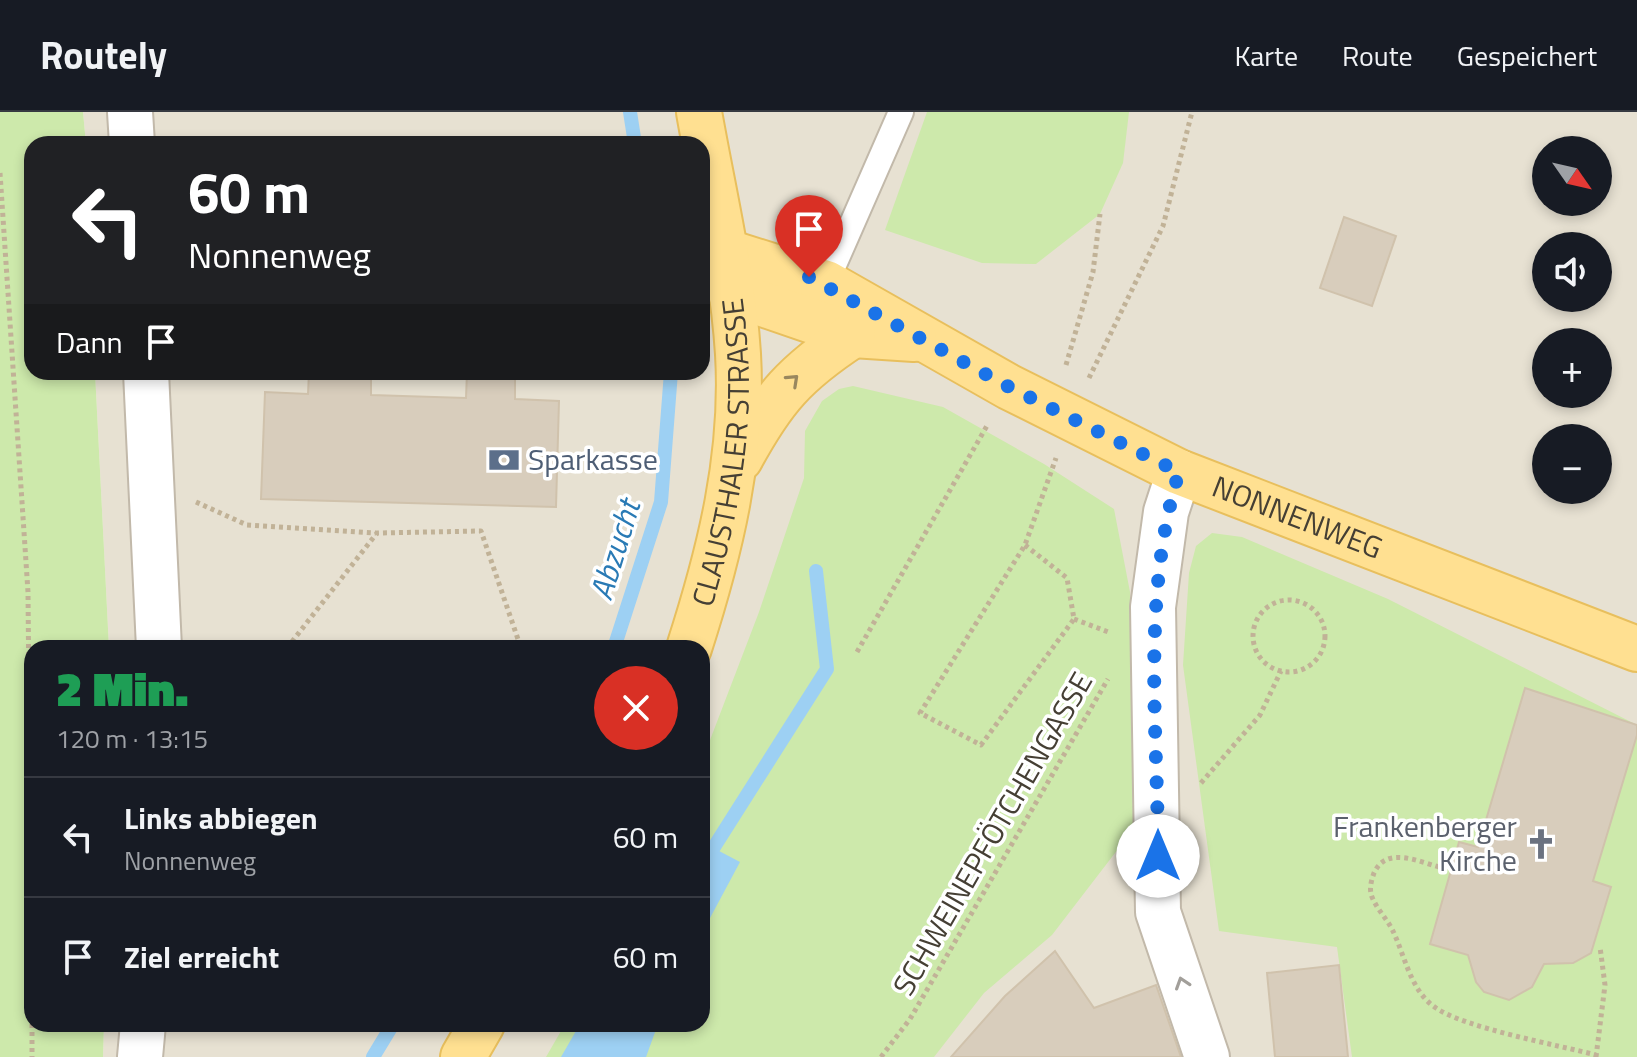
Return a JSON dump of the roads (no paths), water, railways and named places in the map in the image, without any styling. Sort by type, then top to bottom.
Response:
[{"type":"main road","name":"CLAUSTHALER STRASSE","points":[[699,112],[703,136]]},
{"type":"main road","name":"CLAUSTHALER STRASSE","points":[[691,640],[722,537],[735,468],[738,354],[731,293],[710,173]]},
{"type":"main road","name":"NONNENWEG","points":[[724,251],[826,283],[1009,387],[1179,472],[1637,649]]},
{"type":"main road","name":"NONNENWEG","points":[[731,293],[853,335],[924,340]]},
{"type":"main road","points":[[735,468],[766,411],[784,388],[853,335]]},
{"type":"main road","points":[[463,1057],[477,1032]]},
{"type":"street","points":[[130,112],[132,136]]},
{"type":"street","points":[[147,380],[159,640]]},
{"type":"street","points":[[1179,472],[1166,512],[1153,607],[1158,912],[1207,1057]]},
{"type":"street","points":[[140,1057],[142,1032]]},
{"type":"lane","points":[[826,283],[901,112]]},
{"type":"water","points":[[710,846],[740,862],[710,918]]},
{"type":"water","points":[[575,1032],[655,1032],[646,1057],[561,1057]]},
{"type":"waterway","name":"Abzucht","points":[[630,112],[634,136]]},
{"type":"waterway","name":"Abzucht","points":[[617,640],[661,502],[670,380]]},
{"type":"waterway","points":[[714,847],[827,669],[816,571]]},
{"type":"waterway","name":"Abzucht","points":[[373,1057],[388,1032]]},
{"type":"place","name":"Sparkasse","points":[[504,460]]},
{"type":"place","name":"Frankenberger Kirche","points":[[1541,844]]}]
